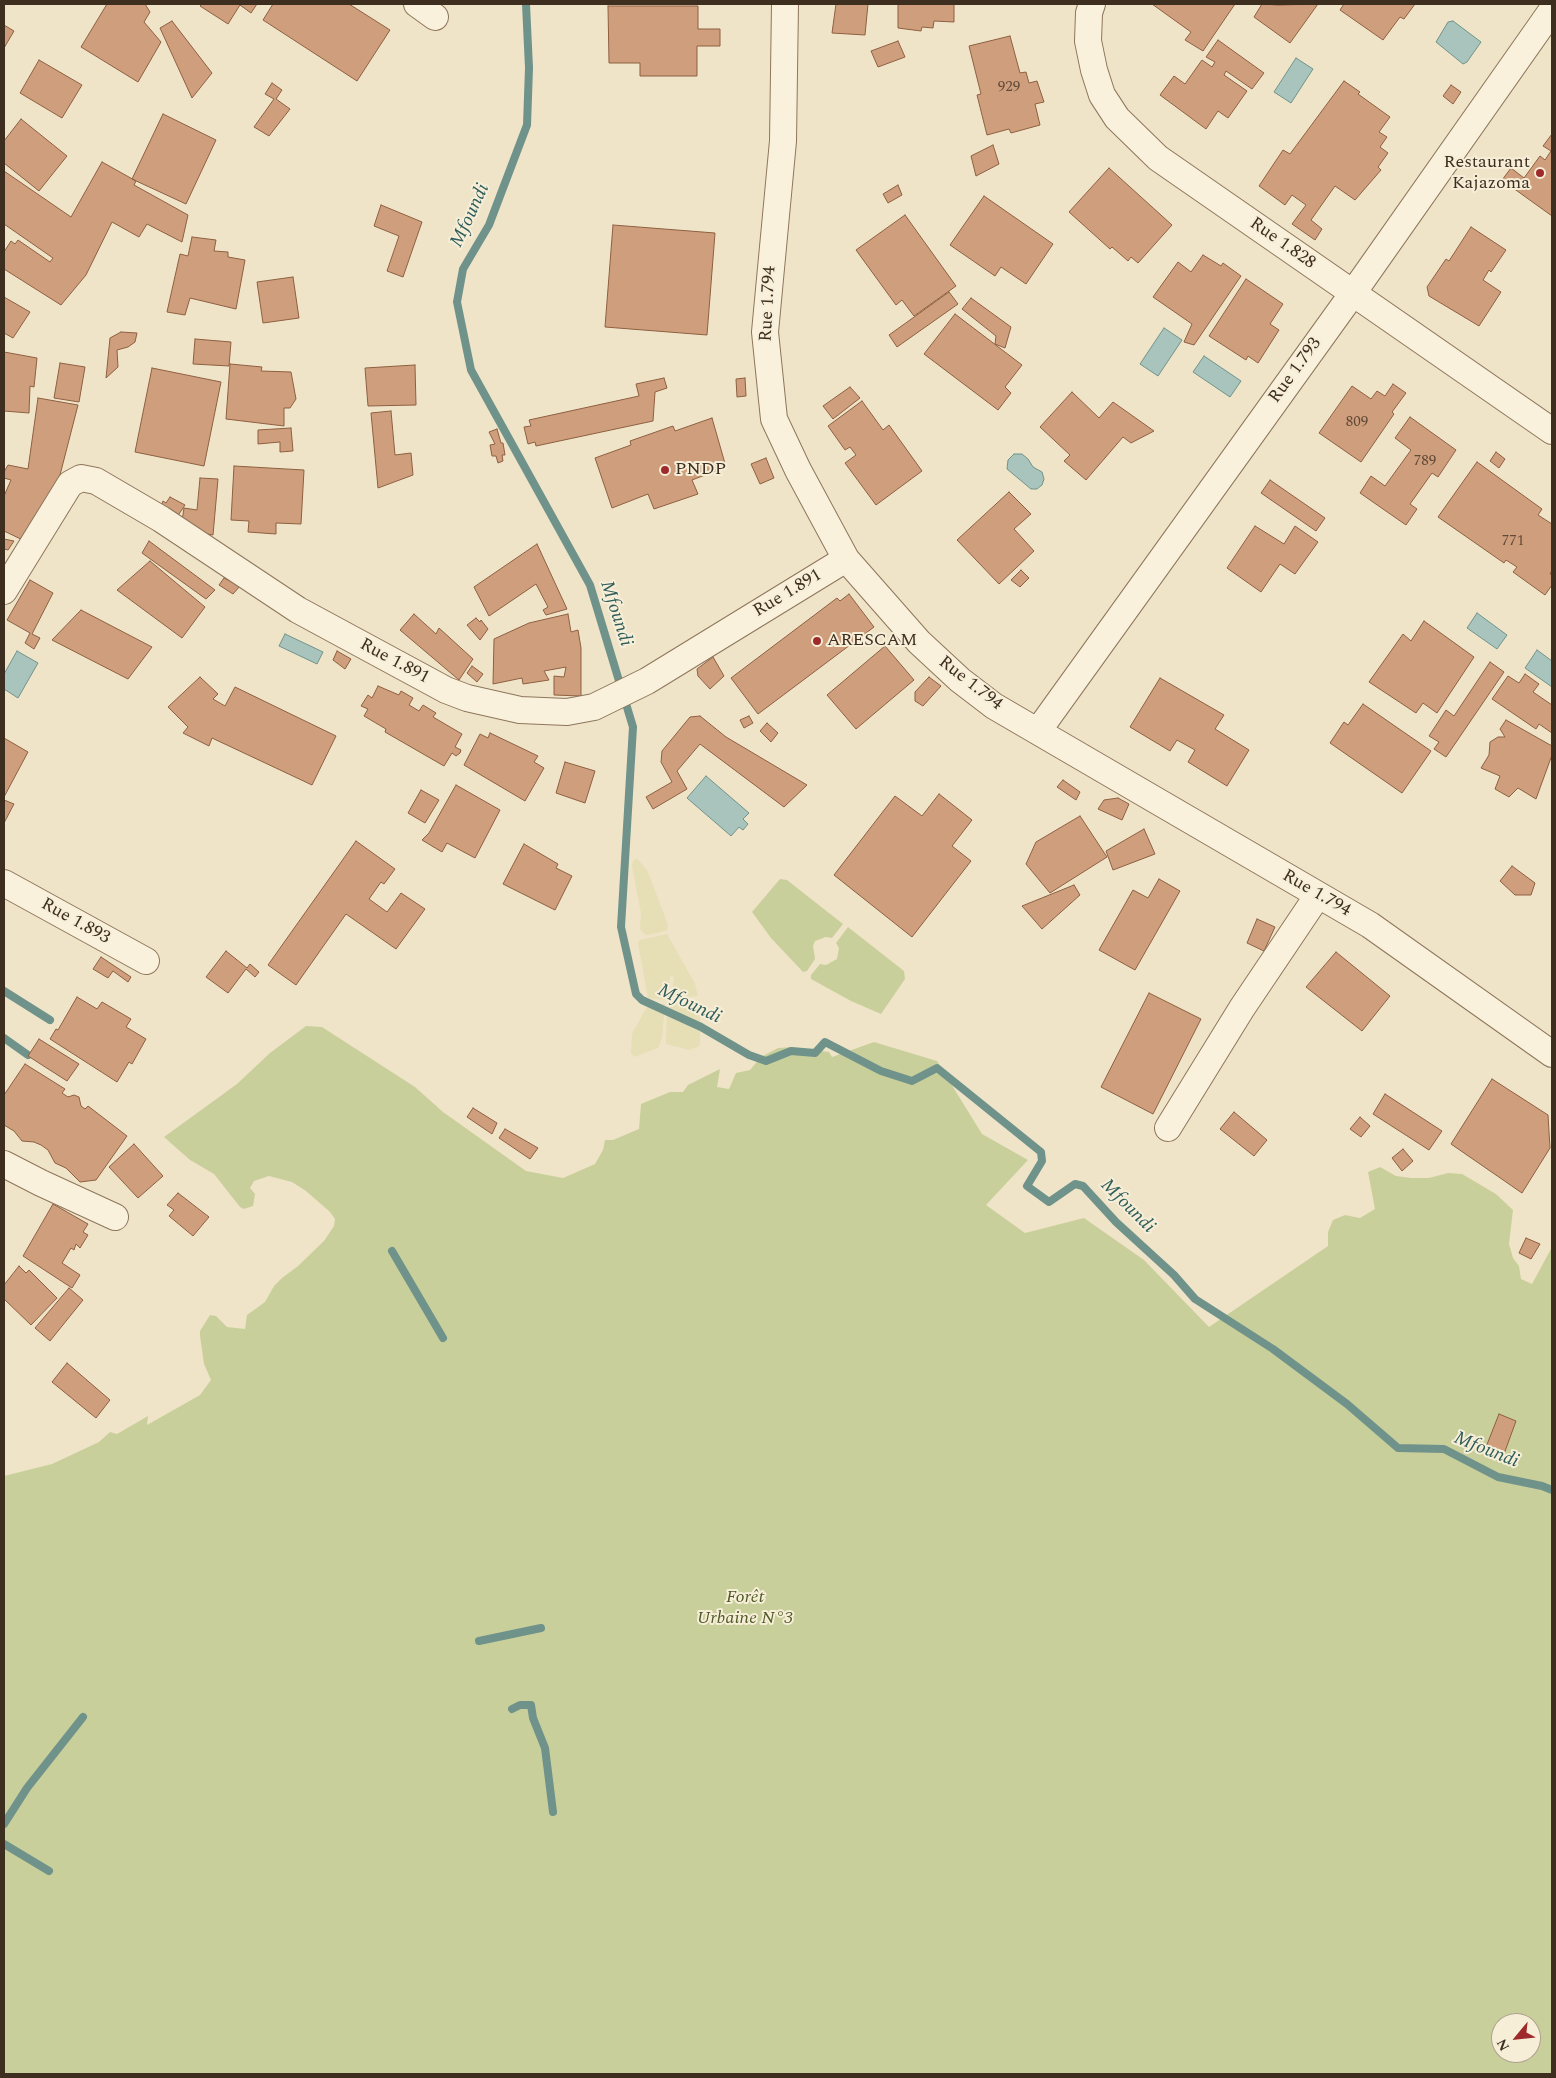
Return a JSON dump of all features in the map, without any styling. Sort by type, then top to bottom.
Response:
[{"type":"street","name":"Rue 1.794","points":[[785,4],[783,141],[765,332],[774,419],[798,470],[846,559],[919,642],[960,680],[994,706],[1370,925],[1552,1054]]},
{"type":"street","name":"Rue 1.828","points":[[1092,4],[1089,13],[1088,41],[1102,95],[1117,118],[1158,158],[1552,431]]},
{"type":"street","name":"Rue 1.793","points":[[1038,731],[1353,293],[1552,10]]},
{"type":"street","name":"Rue 1.891","points":[[4,591],[70,484],[81,478],[96,481],[161,519],[298,610],[446,690],[467,698],[520,710],[567,712],[594,707],[647,681],[846,559]]},
{"type":"street","name":"Rue 1.893","points":[[4,883],[146,961]]},
{"type":"street","points":[[1168,1128],[1242,1008],[1318,895]]},
{"type":"street","points":[[4,1164],[115,1217]]},
{"type":"shaded area","points":[[637,858],[648,872],[668,925],[667,930],[646,935],[640,929],[641,913],[632,866],[633,861]]},
{"type":"shaded area","points":[[667,934],[695,984],[698,996],[687,997],[672,994],[674,977],[670,976],[667,1000],[648,998],[638,943],[640,940]]},
{"type":"shaded area","points":[[649,1003],[665,1004],[662,1038],[658,1048],[634,1057],[631,1053],[632,1034]]},
{"type":"shaded area","points":[[667,1004],[700,1005],[700,1046],[689,1050],[666,1044]]},
{"type":"green space","points":[[780,879],[787,880],[843,924],[832,938],[826,937],[815,941],[813,946],[815,959],[807,971],[803,972],[771,938],[752,912]]},
{"type":"green space","points":[[848,927],[904,971],[905,979],[881,1014],[851,1001],[811,979],[811,975],[820,964],[826,965],[837,959],[839,948],[836,943]]},
{"type":"green space","name":"Forêt Urbaine N°3","points":[[306,1026],[322,1027],[415,1087],[443,1112],[526,1171],[563,1178],[595,1164],[603,1150],[605,1140],[613,1140],[639,1129],[641,1104],[670,1092],[683,1092],[688,1085],[720,1069],[717,1087],[729,1089],[736,1073],[750,1070],[761,1057],[778,1048],[793,1047],[829,1052],[832,1057],[874,1042],[937,1061],[982,1134],[1028,1160],[986,1205],[1025,1233],[1084,1218],[1144,1260],[1209,1327],[1328,1246],[1328,1232],[1333,1220],[1345,1215],[1360,1218],[1375,1209],[1368,1172],[1380,1167],[1396,1176],[1411,1178],[1429,1178],[1448,1173],[1462,1174],[1496,1194],[1513,1210],[1509,1244],[1513,1258],[1519,1266],[1521,1279],[1532,1284],[1552,1247],[1552,2074],[4,2074],[4,1476],[52,1464],[99,1442],[110,1432],[117,1434],[148,1416],[147,1425],[200,1395],[211,1380],[204,1364],[200,1336],[200,1331],[210,1315],[216,1316],[227,1327],[245,1329],[247,1315],[265,1302],[274,1286],[324,1241],[334,1226],[335,1219],[330,1212],[306,1191],[292,1182],[269,1176],[254,1181],[250,1188],[255,1194],[253,1206],[244,1209],[240,1207],[214,1174],[190,1160],[164,1137],[237,1084],[270,1053]]},
{"type":"water","points":[[1453,21],[1481,42],[1467,62],[1463,64],[1436,42],[1448,22]]},
{"type":"water","points":[[1296,58],[1313,69],[1291,103],[1274,92]]},
{"type":"water","points":[[1164,328],[1182,340],[1158,376],[1140,364]]},
{"type":"water","points":[[1204,356],[1241,381],[1230,397],[1193,372]]},
{"type":"water","points":[[1014,454],[1022,454],[1033,467],[1042,472],[1044,479],[1042,485],[1037,489],[1031,489],[1007,469],[1008,460]]},
{"type":"water","points":[[1477,613],[1507,635],[1497,649],[1467,628]]},
{"type":"water","points":[[285,634],[323,652],[317,664],[279,646]]},
{"type":"water","points":[[1537,650],[1552,661],[1552,687],[1525,668]]},
{"type":"water","points":[[17,651],[38,663],[18,698],[4,689],[4,674]]},
{"type":"water","points":[[706,776],[749,813],[743,819],[748,824],[743,830],[739,827],[731,836],[687,798]]},
{"type":"building","points":[[107,4],[145,4],[150,12],[144,22],[161,42],[138,82],[81,47]]},
{"type":"building","points":[[202,4],[257,4],[251,13],[240,5],[228,24],[200,6]]},
{"type":"building","points":[[273,4],[349,4],[390,30],[357,81],[263,20]]},
{"type":"building","points":[[836,4],[868,4],[865,35],[832,33]]},
{"type":"building","points":[[898,4],[954,4],[954,22],[934,21],[933,28],[922,27],[921,31],[898,28]]},
{"type":"building","points":[[1152,4],[1235,4],[1203,51],[1185,40],[1191,32]]},
{"type":"building","points":[[1262,4],[1318,4],[1290,43],[1254,17]]},
{"type":"building","points":[[1344,4],[1415,4],[1404,19],[1400,17],[1383,40],[1340,10]]},
{"type":"building","points":[[608,6],[698,6],[698,29],[720,29],[720,46],[697,46],[697,76],[640,76],[640,63],[609,63]]},
{"type":"building","points":[[172,21],[212,73],[192,98],[160,28]]},
{"type":"building","points":[[4,25],[14,31],[4,48]]},
{"type":"building","points":[[1010,36],[1020,73],[1026,72],[1029,83],[1037,81],[1044,102],[1035,104],[1040,125],[1011,133],[1009,129],[987,135],[977,95],[981,94],[969,46]]},
{"type":"building","points":[[1218,40],[1264,73],[1252,89],[1226,71],[1224,75],[1247,91],[1228,118],[1218,111],[1206,129],[1160,95],[1174,76],[1185,84],[1202,60],[1212,67],[1215,62],[1206,57]]},
{"type":"building","points":[[898,41],[905,57],[878,67],[871,51]]},
{"type":"building","points":[[39,60],[82,85],[62,118],[20,93]]},
{"type":"building","points":[[1344,81],[1360,92],[1358,94],[1390,117],[1379,132],[1387,137],[1380,147],[1388,153],[1378,167],[1381,170],[1355,200],[1335,186],[1311,220],[1322,229],[1315,240],[1292,224],[1306,205],[1292,195],[1285,205],[1259,186],[1283,150],[1290,154]]},
{"type":"building","points":[[272,83],[282,90],[276,99],[290,109],[269,136],[254,127],[274,99],[265,94]]},
{"type":"building","points":[[1451,85],[1461,92],[1453,104],[1443,96]]},
{"type":"building","points":[[163,114],[216,140],[186,204],[132,179]]},
{"type":"building","points":[[21,119],[67,156],[39,191],[4,163],[4,141]]},
{"type":"building","name":"Restaurant Kajazoma","points":[[1552,134],[1552,216],[1502,180],[1511,168],[1524,178],[1540,156],[1545,160],[1551,151],[1543,146]]},
{"type":"building","points":[[993,145],[999,164],[976,176],[971,156]]},
{"type":"building","points":[[102,162],[136,181],[134,185],[188,215],[182,242],[147,224],[139,237],[112,222],[86,275],[61,305],[4,269],[4,252],[11,241],[15,244],[18,240],[50,262],[53,258],[4,224],[4,171],[71,217]]},
{"type":"building","points":[[1109,168],[1172,225],[1138,263],[1131,257],[1128,261],[1112,247],[1110,249],[1069,212]]},
{"type":"building","points":[[898,185],[902,195],[888,203],[883,194]]},
{"type":"building","points":[[984,196],[1053,244],[1026,284],[1001,267],[995,276],[950,245]]},
{"type":"building","points":[[381,205],[422,222],[403,277],[387,271],[399,236],[374,226]]},
{"type":"building","points":[[905,215],[956,286],[914,316],[902,300],[896,305],[856,250]]},
{"type":"building","points":[[613,225],[715,233],[707,335],[605,327]]},
{"type":"building","points":[[1471,227],[1506,250],[1483,280],[1501,292],[1479,326],[1429,296],[1427,287],[1446,259],[1449,261]]},
{"type":"building","points":[[192,237],[216,240],[214,251],[228,252],[228,257],[245,260],[236,309],[190,298],[185,315],[167,312],[180,254],[188,256]]},
{"type":"building","points":[[1203,255],[1221,266],[1223,263],[1241,276],[1194,345],[1184,342],[1192,324],[1153,297],[1178,262],[1191,272]]},
{"type":"building","points":[[293,277],[299,318],[263,323],[257,282]]},
{"type":"building","points":[[1246,279],[1283,304],[1270,324],[1279,330],[1258,363],[1248,356],[1246,360],[1209,336]]},
{"type":"building","points":[[949,292],[958,304],[897,347],[889,335]]},
{"type":"building","points":[[4,297],[30,312],[13,338],[4,333]]},
{"type":"building","points":[[971,298],[1011,327],[1005,348],[995,344],[996,336],[962,309]]},
{"type":"building","points":[[955,314],[1022,365],[1005,387],[1011,393],[998,410],[924,354]]},
{"type":"building","points":[[121,332],[137,333],[135,342],[128,347],[117,350],[118,367],[106,378],[110,338]]},
{"type":"building","points":[[195,339],[231,342],[229,366],[193,364]]},
{"type":"building","points":[[4,352],[37,358],[34,387],[30,386],[29,413],[4,411]]},
{"type":"building","points":[[60,363],[85,367],[79,402],[54,398]]},
{"type":"building","points":[[230,364],[262,367],[261,371],[291,372],[296,399],[290,408],[284,408],[284,426],[226,419]]},
{"type":"building","points":[[415,365],[416,405],[368,406],[365,368]]},
{"type":"building","points":[[152,368],[221,382],[204,466],[135,452]]},
{"type":"building","points":[[664,378],[667,388],[655,392],[653,421],[536,446],[535,442],[528,444],[524,427],[531,426],[529,420],[639,396],[636,384]]},
{"type":"building","points":[[745,378],[746,396],[737,397],[736,379]]},
{"type":"building","points":[[1393,384],[1406,393],[1361,462],[1319,433],[1352,386],[1371,399],[1377,391],[1385,396]]},
{"type":"building","points":[[850,387],[860,398],[833,419],[823,406]]},
{"type":"building","points":[[1072,392],[1099,418],[1113,402],[1154,431],[1131,443],[1123,437],[1086,480],[1064,461],[1070,455],[1040,427]]},
{"type":"building","points":[[38,398],[78,405],[60,475],[27,542],[4,531],[4,496],[11,480],[4,478],[4,472],[8,465],[28,469]]},
{"type":"building","points":[[862,401],[883,430],[889,425],[922,471],[876,505],[845,463],[856,455],[850,447],[845,450],[828,426]]},
{"type":"building","points":[[391,411],[395,455],[411,453],[413,475],[378,488],[371,413]]},
{"type":"building","points":[[1410,417],[1456,450],[1438,477],[1432,473],[1410,504],[1417,509],[1406,525],[1360,493],[1371,476],[1385,486],[1411,450],[1395,438]]},
{"type":"building","points":[[712,418],[726,467],[692,480],[698,494],[654,509],[648,494],[612,508],[595,458],[631,445],[630,441],[673,426],[675,431]]},
{"type":"building","points":[[291,428],[293,451],[280,452],[280,442],[258,444],[258,430]]},
{"type":"building","points":[[497,429],[501,443],[503,443],[505,455],[502,455],[503,461],[498,463],[496,456],[492,456],[490,445],[495,444],[489,432]]},
{"type":"building","points":[[1496,452],[1505,459],[1499,468],[1490,461]]},
{"type":"building","points":[[766,458],[774,478],[760,484],[751,464]]},
{"type":"building","points":[[1477,462],[1542,509],[1538,515],[1552,524],[1552,570],[1550,574],[1552,575],[1552,585],[1545,595],[1513,572],[1517,567],[1506,560],[1504,563],[1438,517]]},
{"type":"building","points":[[234,466],[304,470],[301,524],[276,523],[276,534],[248,532],[249,521],[231,520]]},
{"type":"building","points":[[200,478],[218,479],[213,535],[202,533],[182,521],[184,508],[197,510]]},
{"type":"building","points":[[1270,480],[1325,518],[1316,531],[1261,493]]},
{"type":"building","points":[[1009,492],[1031,514],[1014,529],[1034,551],[999,584],[957,540]]},
{"type":"building","points":[[170,497],[185,505],[177,517],[161,506],[163,501],[166,503]]},
{"type":"building","points":[[1255,526],[1284,544],[1295,526],[1318,542],[1295,574],[1280,564],[1261,592],[1227,568]]},
{"type":"building","points":[[4,539],[14,541],[8,550],[4,549]]},
{"type":"building","points":[[149,541],[215,590],[206,599],[142,553]]},
{"type":"building","points":[[537,544],[567,609],[546,615],[543,610],[548,607],[536,584],[489,616],[474,587]]},
{"type":"building","points":[[150,561],[205,607],[182,638],[117,590]]},
{"type":"building","points":[[1021,570],[1029,578],[1020,587],[1011,580]]},
{"type":"building","points":[[224,578],[240,586],[233,594],[219,585]]},
{"type":"building","points":[[30,580],[53,593],[32,634],[40,638],[34,649],[25,643],[30,633],[7,620]]},
{"type":"building","name":"ARESCAM","points":[[849,594],[874,627],[758,714],[731,678],[837,598],[840,601]]},
{"type":"building","points":[[81,610],[152,647],[128,679],[52,640]]},
{"type":"building","points":[[414,614],[436,634],[439,628],[473,659],[459,680],[400,630]]},
{"type":"building","points":[[568,614],[571,632],[578,630],[581,648],[581,696],[554,695],[554,676],[564,677],[566,667],[544,671],[549,680],[523,684],[522,678],[493,684],[494,639],[529,623]]},
{"type":"building","points":[[476,618],[480,622],[481,620],[488,629],[480,640],[467,625]]},
{"type":"building","points":[[1424,621],[1474,657],[1437,713],[1423,703],[1416,713],[1369,682],[1403,634],[1411,641]]},
{"type":"building","points":[[885,646],[914,680],[856,729],[827,695]]},
{"type":"building","points":[[337,651],[351,659],[345,669],[333,660]]},
{"type":"building","points":[[713,657],[724,676],[710,689],[698,676],[697,669]]},
{"type":"building","points":[[1490,662],[1504,672],[1446,757],[1434,749],[1439,742],[1429,736],[1446,710],[1454,716]]},
{"type":"building","points":[[472,666],[483,674],[477,682],[467,673]]},
{"type":"building","points":[[1525,674],[1539,684],[1533,692],[1552,705],[1552,733],[1539,724],[1536,729],[1492,699],[1508,676],[1519,683]]},
{"type":"building","points":[[200,677],[218,694],[213,699],[225,706],[235,687],[336,736],[312,785],[212,738],[209,746],[183,733],[188,727],[168,707]]},
{"type":"building","points":[[929,677],[941,686],[923,706],[915,701],[915,692]]},
{"type":"building","points":[[1160,678],[1224,715],[1215,729],[1249,750],[1227,786],[1188,762],[1195,750],[1177,740],[1170,751],[1130,727]]},
{"type":"building","points":[[378,686],[399,695],[401,691],[413,698],[409,705],[419,711],[423,705],[436,713],[433,717],[462,734],[455,747],[461,750],[460,753],[456,756],[452,753],[444,766],[385,732],[386,729],[364,716],[368,709],[361,706],[368,695],[372,698]]},
{"type":"building","points":[[1363,704],[1431,751],[1402,793],[1330,743],[1344,722],[1348,725]]},
{"type":"building","points":[[700,716],[726,737],[807,785],[784,807],[700,744],[677,771],[687,789],[653,809],[646,797],[672,782],[661,762],[662,751],[690,717]]},
{"type":"building","points":[[749,716],[753,723],[744,728],[740,720]]},
{"type":"building","points":[[1506,720],[1552,746],[1552,755],[1536,799],[1518,788],[1509,797],[1495,789],[1500,776],[1481,768],[1489,755],[1490,742],[1498,737],[1505,737],[1500,729]]},
{"type":"building","points":[[767,723],[778,733],[771,742],[760,731]]},
{"type":"building","points":[[490,733],[538,756],[534,762],[544,768],[525,801],[464,765],[480,734],[488,738]]},
{"type":"building","points":[[4,738],[28,752],[4,797]]},
{"type":"building","points":[[565,762],[595,771],[585,803],[556,793]]},
{"type":"building","points":[[1063,780],[1080,792],[1076,800],[1057,787]]},
{"type":"building","points":[[456,785],[500,810],[475,858],[447,843],[442,852],[422,840],[429,833]]},
{"type":"building","points":[[421,790],[439,800],[425,823],[408,813]]},
{"type":"building","points":[[939,794],[972,820],[952,846],[971,861],[912,937],[834,875],[895,796],[922,816]]},
{"type":"building","points":[[1118,798],[1129,804],[1122,820],[1098,809],[1104,800]]},
{"type":"building","points":[[4,800],[14,804],[4,823]]},
{"type":"building","points":[[1080,816],[1107,857],[1050,893],[1026,864],[1036,842]]},
{"type":"building","points":[[1144,829],[1155,854],[1113,870],[1106,851]]},
{"type":"building","points":[[356,841],[395,869],[384,884],[381,882],[369,899],[387,912],[401,893],[425,909],[396,949],[346,914],[296,985],[268,965]]},
{"type":"building","points":[[524,844],[558,864],[556,868],[572,876],[555,910],[503,884]]},
{"type":"building","points":[[1512,866],[1535,883],[1531,895],[1515,895],[1500,881]]},
{"type":"building","points":[[1159,879],[1180,891],[1135,970],[1099,950],[1133,890],[1148,898]]},
{"type":"building","points":[[1074,885],[1080,895],[1042,929],[1022,906]]},
{"type":"building","points":[[1257,919],[1275,927],[1264,951],[1247,943]]},
{"type":"building","points":[[226,951],[247,968],[250,964],[259,972],[255,977],[246,969],[228,993],[206,977]]},
{"type":"building","points":[[1336,952],[1390,996],[1362,1031],[1306,987]]},
{"type":"building","points":[[101,957],[131,977],[128,982],[113,971],[108,978],[93,969]]},
{"type":"building","points":[[1149,993],[1201,1019],[1153,1114],[1101,1087]]},
{"type":"building","points":[[77,997],[97,1009],[102,1002],[131,1019],[126,1027],[146,1039],[132,1064],[129,1062],[117,1082],[50,1039],[56,1029],[58,1030]]},
{"type":"building","points":[[39,1039],[79,1064],[67,1081],[28,1056]]},
{"type":"building","points":[[25,1064],[65,1089],[62,1093],[68,1097],[74,1095],[79,1097],[81,1106],[85,1109],[88,1106],[127,1136],[96,1180],[80,1182],[66,1168],[55,1163],[48,1150],[34,1142],[22,1141],[14,1131],[4,1125],[4,1095]]},
{"type":"building","points":[[1492,1079],[1548,1115],[1550,1148],[1522,1193],[1451,1144]]},
{"type":"building","points":[[1385,1094],[1442,1131],[1429,1150],[1373,1114]]},
{"type":"building","points":[[473,1108],[497,1123],[492,1134],[467,1117]]},
{"type":"building","points":[[1234,1112],[1267,1140],[1254,1156],[1220,1129]]},
{"type":"building","points":[[1360,1117],[1370,1126],[1361,1137],[1350,1129]]},
{"type":"building","points":[[505,1129],[538,1148],[530,1159],[499,1138]]},
{"type":"building","points":[[134,1144],[163,1176],[138,1198],[109,1167]]},
{"type":"building","points":[[1403,1149],[1413,1161],[1402,1171],[1392,1158]]},
{"type":"building","points":[[178,1193],[209,1217],[193,1236],[169,1216],[174,1210],[167,1205]]},
{"type":"building","points":[[53,1204],[88,1224],[83,1232],[88,1235],[80,1248],[76,1244],[74,1250],[71,1248],[62,1263],[80,1275],[72,1288],[23,1256]]},
{"type":"building","points":[[1526,1238],[1540,1244],[1531,1259],[1519,1253]]},
{"type":"building","points":[[19,1266],[26,1273],[29,1270],[57,1298],[31,1325],[4,1299],[4,1285]]},
{"type":"building","points":[[69,1288],[83,1300],[50,1341],[35,1328]]},
{"type":"building","points":[[67,1363],[110,1400],[96,1418],[52,1382]]},
{"type":"building","points":[[1499,1414],[1516,1421],[1504,1454],[1486,1447]]},
{"type":"waterway","name":"Mfoundi","points":[[526,4],[529,68],[527,125],[489,225],[463,269],[457,302],[471,370],[590,585],[633,727],[621,927],[636,994],[642,1000],[701,1027],[749,1055],[766,1061],[791,1051],[815,1053],[825,1042],[881,1071],[912,1081],[937,1068],[1041,1152],[1042,1161],[1027,1186],[1049,1202],[1075,1184],[1083,1186],[1116,1222],[1174,1275],[1195,1299],[1273,1349],[1347,1404],[1398,1448],[1444,1449],[1498,1477],[1542,1486],[1552,1490]]},
{"type":"waterway","points":[[4,991],[50,1020]]},
{"type":"waterway","points":[[4,1038],[28,1055]]},
{"type":"waterway","points":[[392,1251],[443,1338]]},
{"type":"waterway","points":[[479,1641],[541,1628]]},
{"type":"waterway","points":[[512,1709],[520,1705],[531,1705],[533,1718],[545,1748],[553,1812]]},
{"type":"waterway","points":[[4,1824],[27,1788],[83,1717]]},
{"type":"waterway","points":[[4,1844],[49,1871]]},
{"type":"place","name":"Restaurant Kajazoma","points":[[1540,173]]},
{"type":"place","name":"PNDP","points":[[665,470]]},
{"type":"place","name":"ARESCAM","points":[[817,641]]}]
